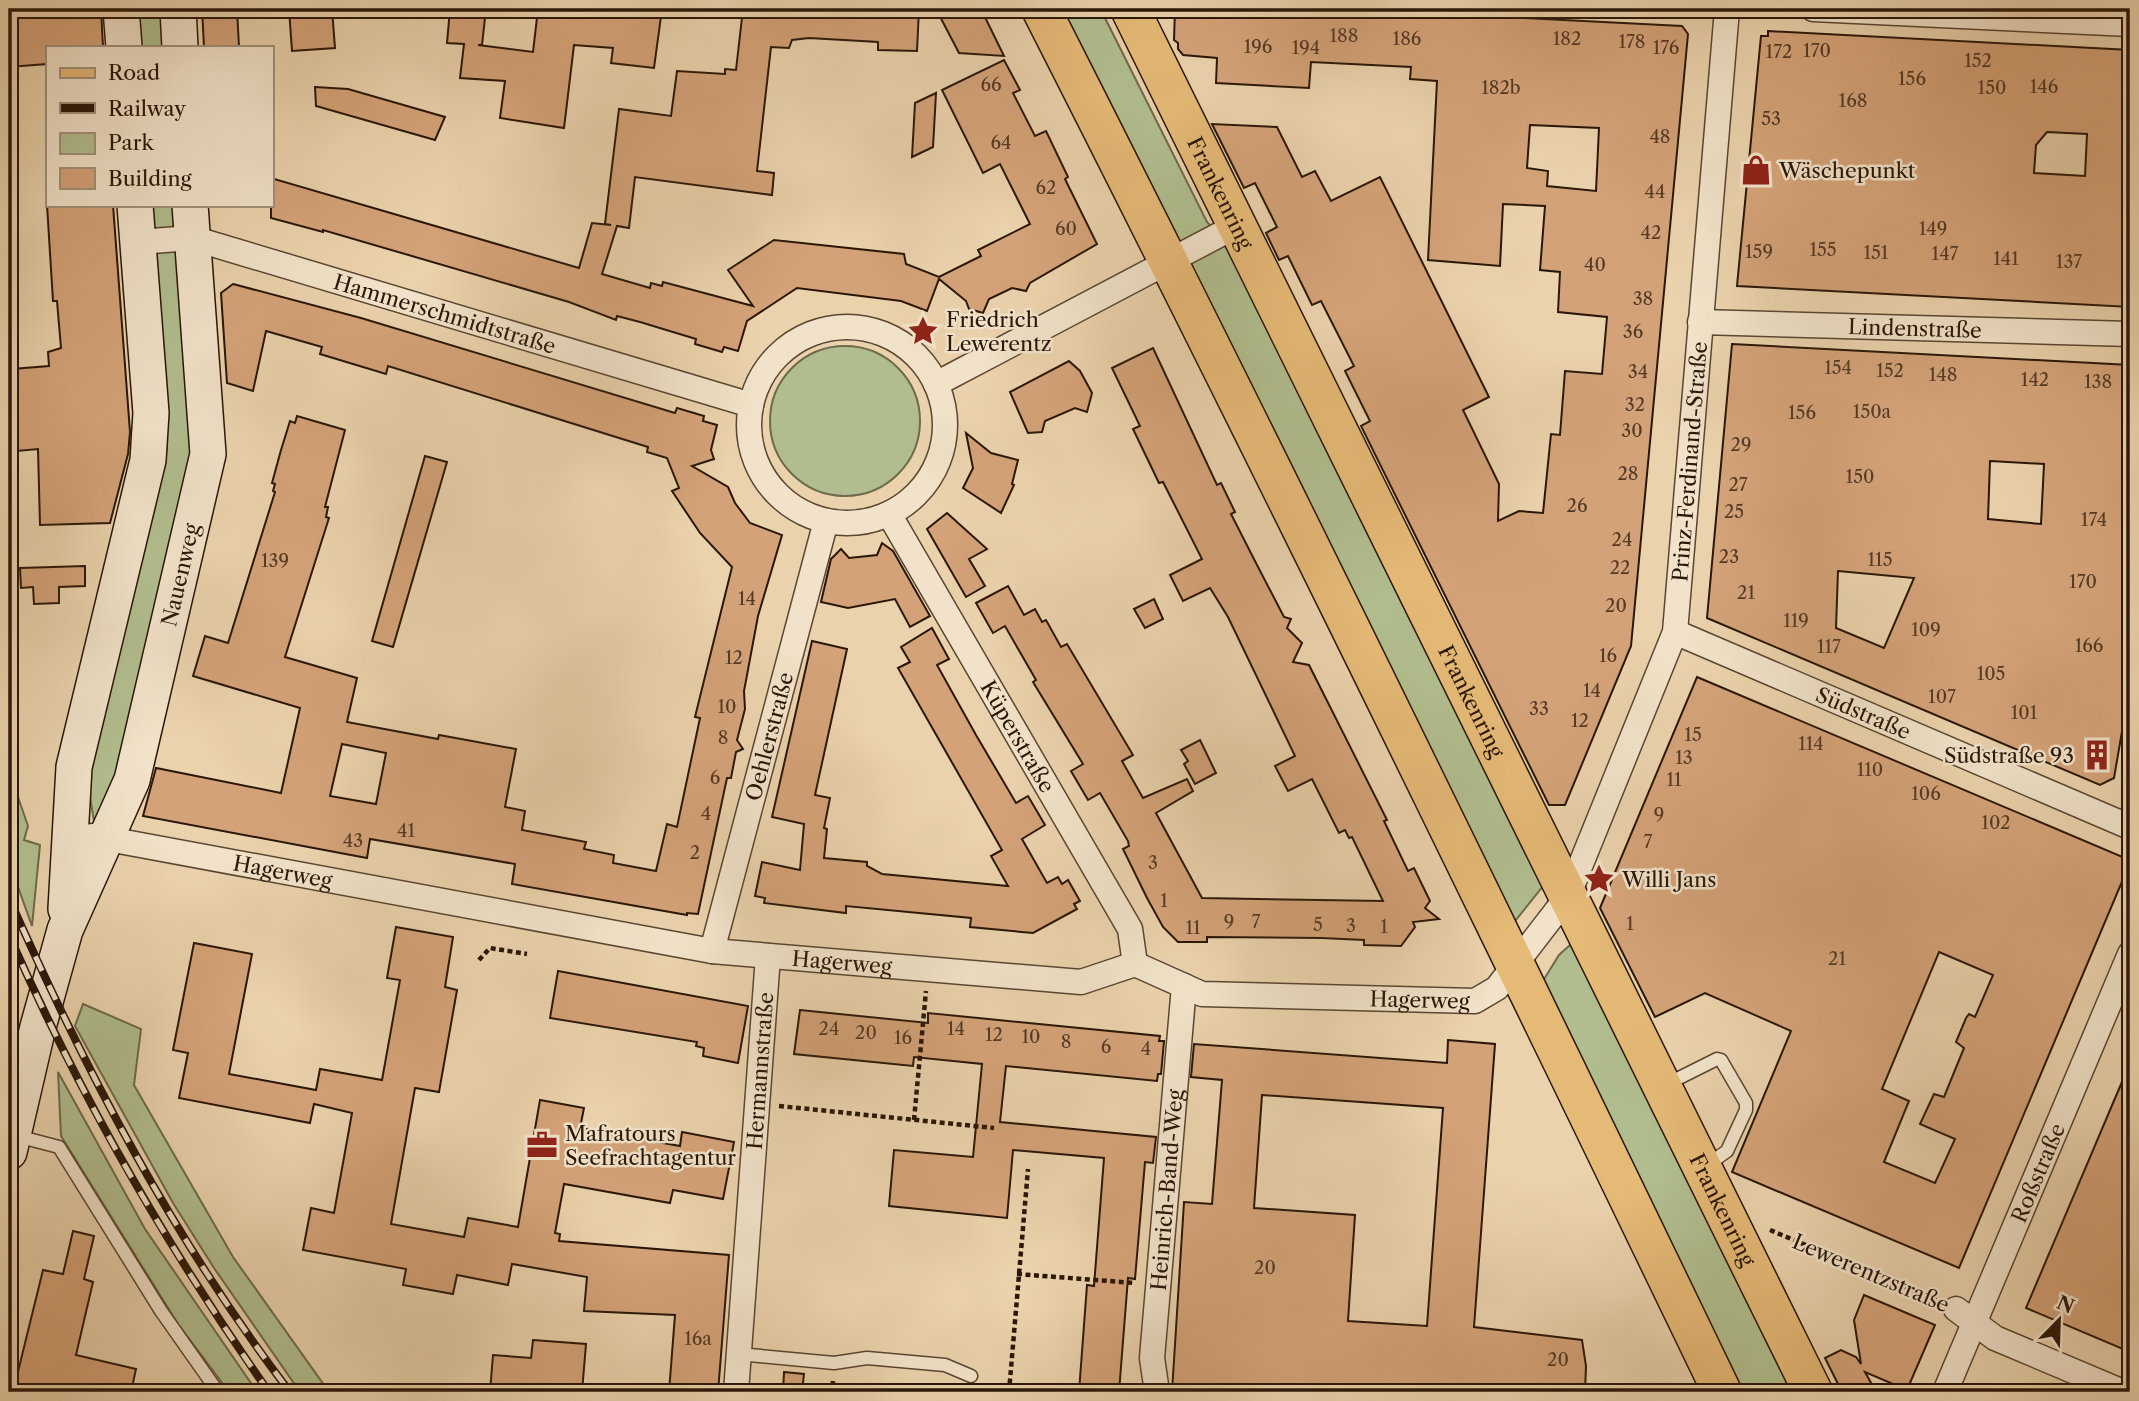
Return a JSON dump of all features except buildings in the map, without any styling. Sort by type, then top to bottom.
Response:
[{"type":"main road","points":[[1041,9],[1170,262],[1516,963],[1722,1392]]},
{"type":"main road","name":"Frankenring","points":[[1130,9],[1660,1087],[1703,1168],[1727,1222],[1813,1392]]},
{"type":"street","points":[[121,9],[124,46]]},
{"type":"street","points":[[178,9],[180,46]]},
{"type":"street","name":"Prinz-Ferdinand-Straße","points":[[1568,896],[1675,632],[1727,9]]},
{"type":"street","points":[[1813,9],[2130,24]]},
{"type":"street","name":"Nauenweg","points":[[65,930],[74,767],[148,460],[151,413],[135,206]]},
{"type":"street","name":"Nauenweg","points":[[10,1140],[65,930],[132,780],[208,454],[191,221]]},
{"type":"street","name":"Hammerschmidtstraße","points":[[138,242],[191,221],[751,405]]},
{"type":"street","points":[[936,384],[1236,226]]},
{"type":"street","name":"Lindenstraße","points":[[1700,322],[2130,334]]},
{"type":"street","points":[[836,328],[860,328],[884,335],[905,347],[923,363],[936,384],[943,408],[945,434],[940,458],[928,481],[911,500],[890,514],[847,524],[826,521],[791,505],[764,478],[753,455],[748,430],[751,405],[759,381],[772,361],[790,345],[812,334],[836,328]]},
{"type":"street","name":"Küperstraße","points":[[890,514],[1130,929],[1135,964]]},
{"type":"street","name":"Oehlerstraße","points":[[712,951],[826,521]]},
{"type":"street","name":"Südstraße","points":[[1675,632],[2130,827]]},
{"type":"street","name":"Hagerweg","points":[[70,831],[712,951],[1081,982],[1135,964],[1202,994],[1475,1001],[1497,989],[1568,896]]},
{"type":"street","name":"Roßstraße","points":[[1945,1392],[1965,1315],[2130,954]]},
{"type":"street","name":"Hermannstraße","points":[[736,1392],[768,956]]},
{"type":"street","name":"Heinrich-Band-Weg","points":[[1157,1392],[1152,1358],[1184,986]]},
{"type":"street","name":"Lewerentzstraße","points":[[1965,1315],[1995,1338],[2123,1392]]},
{"type":"lane","points":[[1660,1087],[1717,1059],[1721,1060],[1746,1103],[1727,1151],[1703,1168]]},
{"type":"lane","points":[[10,1140],[60,1147],[211,1389]]},
{"type":"lane","points":[[740,1354],[834,1363],[867,1358],[946,1365],[971,1376]]},
{"type":"path","points":[[479,960],[490,948],[527,954]]},
{"type":"path","points":[[914,1120],[926,969]]},
{"type":"path","points":[[757,1104],[994,1128]]},
{"type":"path","points":[[1009,1392],[1028,1170]]},
{"type":"path","name":"Lewerentzstraße","points":[[1727,1222],[1760,1226],[1965,1315]]},
{"type":"path","points":[[1017,1274],[1159,1285]]},
{"type":"green space","points":[[137,9],[164,9],[167,46],[139,46]]},
{"type":"green space","points":[[1054,10],[1103,14],[1207,222],[1236,254],[1547,881],[1508,930]]},
{"type":"green space","points":[[150,206],[179,206],[196,458],[121,765],[94,821],[85,768],[167,448]]},
{"type":"green space","points":[[845,346],[874,352],[898,368],[914,392],[920,421],[914,450],[898,474],[874,490],[845,496],[816,490],[792,474],[776,450],[770,421],[776,392],[792,368],[816,352]]},
{"type":"green space","points":[[9,771],[28,826],[24,840],[40,845],[32,926],[9,862]]},
{"type":"green space","points":[[1571,944],[1802,1392],[1739,1392],[1538,989],[1559,955]]},
{"type":"green space","points":[[83,1004],[141,1029],[134,1085],[233,1257],[329,1392],[300,1392],[214,1268],[173,1203],[75,1026]]},
{"type":"green space","points":[[58,1072],[145,1229],[257,1392],[229,1392],[178,1324],[61,1136]]},
{"type":"railway","points":[[9,898],[101,1091],[170,1215],[208,1275],[290,1392]]},
{"type":"railway","points":[[9,935],[66,1055],[127,1170],[195,1282],[269,1392]]},
{"type":"place","name":"Wäschepunkt","points":[[1756,170]]},
{"type":"place","name":"Friedrich Lewerentz","points":[[923,331]]},
{"type":"place","name":"Südstraße 93","points":[[2097,755]]},
{"type":"place","name":"Willi Jans","points":[[1599,879]]},
{"type":"place","name":"Mafratours Seefrachtagentur","points":[[542,1145]]}]
